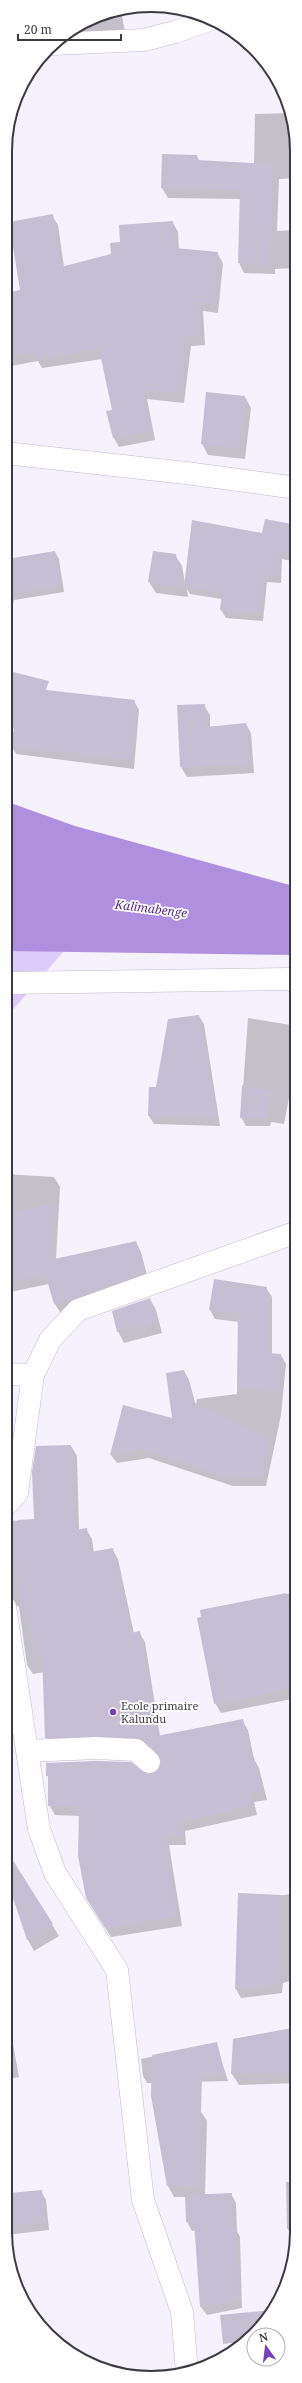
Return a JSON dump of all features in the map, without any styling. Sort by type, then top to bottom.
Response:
[{"type":"street","points":[[62,44],[144,40],[175,32],[202,22]]},
{"type":"street","points":[[12,454],[186,472],[290,487]]},
{"type":"street","points":[[12,983],[290,980]]},
{"type":"street","points":[[12,1498],[17,1493],[32,1374],[50,1340],[78,1310],[290,1234]]},
{"type":"street","points":[[12,1374],[32,1374]]},
{"type":"street","points":[[12,1653],[39,1829],[55,1873],[116,1970],[143,2200],[182,2312],[187,2366]]},
{"type":"street","points":[[27,1751],[96,1748],[136,1750],[149,1762]]},
{"type":"shaded area","points":[[12,951],[64,951],[12,1011]]},
{"type":"water","name":"Kalimabenge","points":[[12,804],[75,826],[290,885],[290,955],[12,951]]},
{"type":"building","points":[[162,154],[197,155],[197,160],[272,164],[270,265],[238,263],[240,190],[161,188]]},
{"type":"building","points":[[53,214],[61,267],[111,254],[110,243],[120,242],[119,225],[173,221],[175,248],[218,252],[213,303],[198,302],[200,336],[186,337],[179,393],[142,390],[150,430],[113,438],[106,411],[112,410],[99,349],[36,359],[35,352],[12,356],[12,292],[20,290],[12,241],[12,221]]},
{"type":"building","points":[[206,392],[245,396],[239,448],[201,444]]},
{"type":"building","points":[[265,519],[290,524],[290,554],[278,552],[277,575],[263,575],[259,613],[220,610],[222,592],[184,587],[192,520],[262,533]]},
{"type":"building","points":[[55,551],[61,586],[12,593],[12,558]]},
{"type":"building","points":[[153,551],[176,554],[182,587],[148,582]]},
{"type":"building","points":[[12,672],[49,681],[46,690],[135,700],[130,760],[12,746],[14,729],[12,728]]},
{"type":"building","points":[[205,704],[206,727],[246,723],[250,764],[180,767],[177,705]]},
{"type":"building","points":[[199,1015],[216,1117],[148,1116],[149,1087],[156,1087],[168,1019]]},
{"type":"building","points":[[242,1085],[272,1091],[266,1118],[240,1118]]},
{"type":"building","points":[[53,1204],[50,1260],[136,1241],[144,1273],[54,1304],[45,1274],[12,1281],[12,1213]]},
{"type":"building","points":[[214,1279],[267,1287],[268,1353],[281,1354],[278,1391],[237,1387],[238,1314],[209,1310]]},
{"type":"building","points":[[150,1298],[156,1322],[117,1332],[112,1311]]},
{"type":"building","points":[[184,1370],[194,1410],[195,1403],[270,1439],[261,1477],[227,1477],[143,1449],[110,1455],[123,1405],[172,1418],[166,1373]]},
{"type":"building","points":[[71,1445],[75,1530],[87,1528],[90,1552],[113,1548],[131,1633],[140,1631],[157,1736],[243,1719],[251,1758],[254,1757],[262,1790],[249,1792],[252,1805],[180,1822],[181,1836],[164,1836],[177,1916],[105,1928],[86,1898],[78,1856],[79,1806],[48,1806],[48,1776],[46,1776],[46,1763],[96,1761],[131,1762],[147,1774],[158,1770],[161,1759],[144,1741],[137,1738],[95,1736],[45,1738],[42,1653],[35,1655],[26,1608],[22,1608],[12,1546],[12,1527],[18,1525],[18,1520],[34,1519],[32,1472],[36,1446]]},
{"type":"building","points":[[286,1593],[290,1613],[290,1688],[214,1704],[197,1618],[201,1617],[200,1610]]},
{"type":"building","points":[[12,1859],[53,1924],[27,1940],[12,1895]]},
{"type":"building","points":[[238,1893],[281,1895],[278,1985],[235,1989]]},
{"type":"building","points":[[290,2028],[290,2072],[231,2074],[233,2039]]},
{"type":"building","points":[[217,2042],[225,2074],[202,2075],[199,2187],[167,2186],[151,2096],[152,2055]]},
{"type":"building","points":[[42,2190],[45,2222],[13,2225],[12,2193]]},
{"type":"building","points":[[232,2193],[232,2227],[236,2227],[238,2300],[200,2307],[194,2222],[186,2222],[185,2195]]},
{"type":"building","points":[[265,2311],[252,2327],[246,2327],[246,2334],[243,2337],[235,2343],[223,2344],[220,2315]]},
{"type":"place","name":"Ecole primaire Kalundu","points":[[113,1712]]}]
